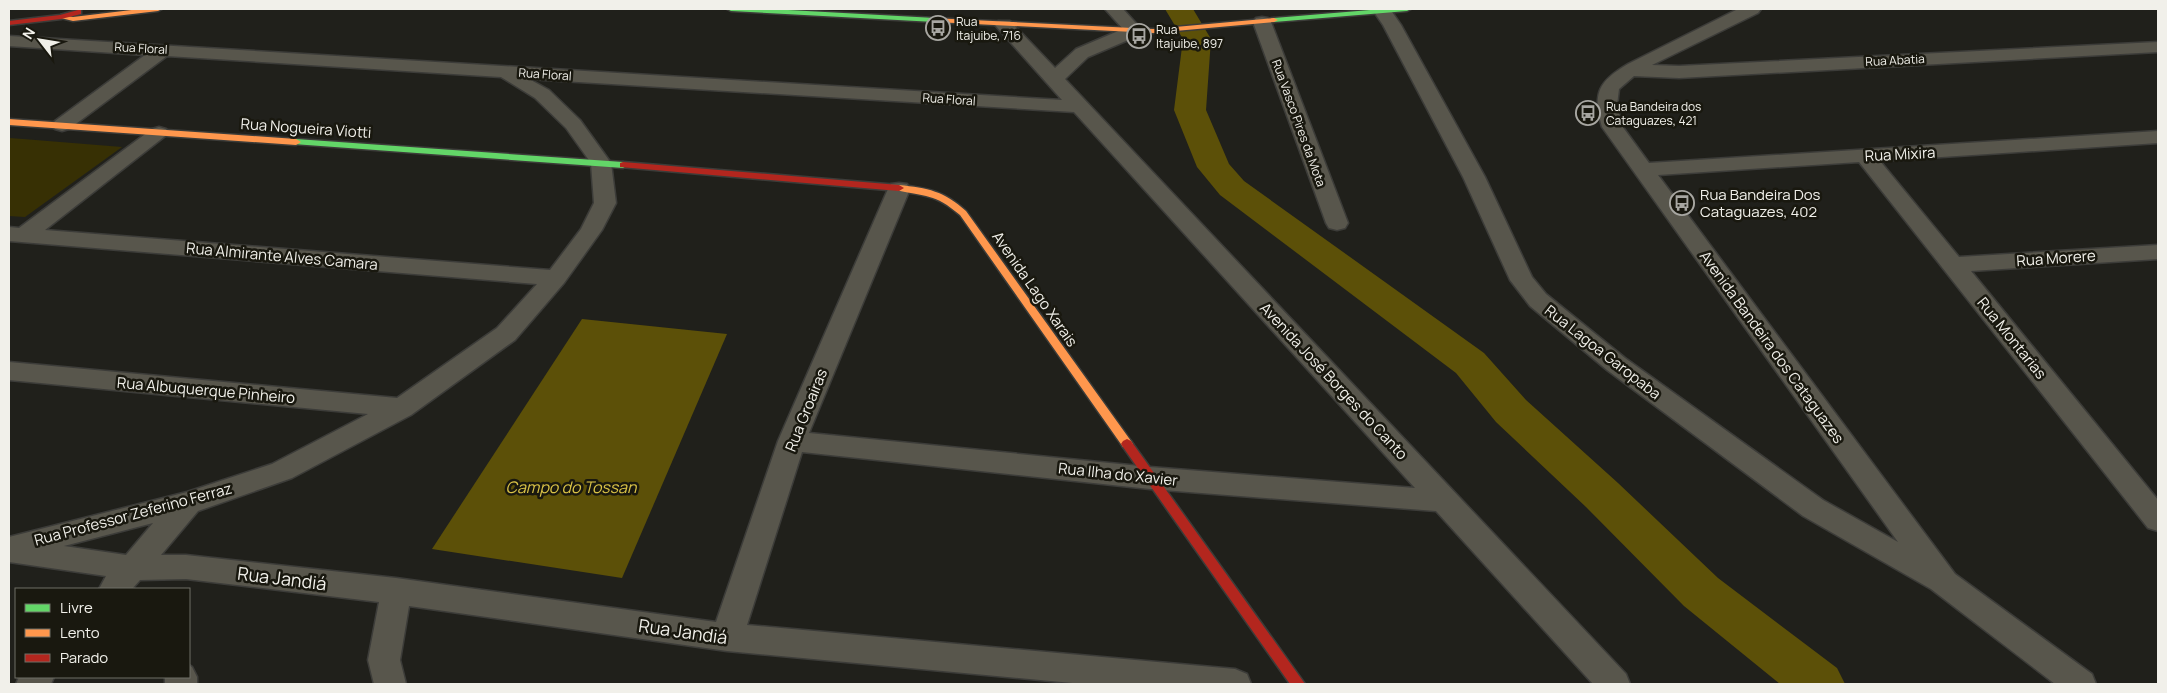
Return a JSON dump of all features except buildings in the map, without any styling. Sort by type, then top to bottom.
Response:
[{"type":"street","points":[[9,24],[104,9]]},
{"type":"street","points":[[61,17],[73,19],[158,9]]},
{"type":"street","points":[[731,9],[1134,31],[1168,30],[1407,9]]},
{"type":"street","points":[[1114,9],[1134,31]]},
{"type":"street","name":"Rua Lagoa Garopaba","points":[[1381,10],[1474,176],[1522,280],[1538,300],[1616,364],[1813,508],[1944,582]]},
{"type":"street","name":"Avenida Bandeira dos Cataguazes","points":[[1744,11],[1613,81],[1607,95],[1606,108],[1612,127],[1944,582],[2080,684]]},
{"type":"street","name":"Rua Vasco Pires da Mota","points":[[1262,22],[1337,223]]},
{"type":"street","name":"Avenida José Borges do Canto","points":[[1004,25],[1614,684]]},
{"type":"street","points":[[1054,78],[1082,53],[1103,42],[1134,31]]},
{"type":"street","name":"Rua Floral","points":[[9,41],[165,49],[1082,108]]},
{"type":"street","name":"Rua Abatia","points":[[1633,70],[1679,72],[2158,47]]},
{"type":"street","points":[[62,125],[165,49]]},
{"type":"street","name":"Rua Professor Zeferino Ferraz","points":[[9,549],[188,503],[282,471],[402,408],[506,334],[556,278],[591,230],[605,203],[601,163],[573,124],[542,94],[504,71]]},
{"type":"street","name":"Rua Nogueira Viotti","points":[[9,122],[601,163]]},
{"type":"street","points":[[17,234],[160,133]]},
{"type":"street","name":"Rua Mixira","points":[[1642,170],[2158,137]]},
{"type":"street","name":"Rua Montarias","points":[[1865,156],[2158,520]]},
{"type":"street","name":"Avenida Lago Xarais","points":[[601,163],[932,191],[947,198],[963,214],[1298,684]]},
{"type":"street","name":"Rua Groairas","points":[[727,637],[792,441],[900,189]]},
{"type":"street","name":"Rua Almirante Alves Camara","points":[[17,234],[556,278]]},
{"type":"street","points":[[2149,252],[2158,271]]},
{"type":"street","name":"Rua Morere","points":[[1953,264],[2149,252]]},
{"type":"street","name":"Rua Albuquerque Pinheiro","points":[[9,371],[402,408]]},
{"type":"street","name":"Rua Ilha do Xavier","points":[[792,441],[1150,478],[1444,501]]},
{"type":"street","points":[[124,579],[188,503]]},
{"type":"street","name":"Rua Professor Zeferino Ferraz","points":[[9,549],[124,579]]},
{"type":"street","name":"Rua Jandiá","points":[[124,579],[185,578],[396,591],[727,637],[1235,684]]},
{"type":"street","points":[[390,684],[384,660],[396,591]]},
{"type":"shaded area","points":[[9,138],[122,147],[25,217],[9,216]]},
{"type":"water","name":"Campo do Tossan","points":[[582,319],[727,334],[622,578],[432,549]]},
{"type":"waterway","points":[[1179,9],[1197,39],[1190,110],[1214,167],[1232,188],[1470,363],[1511,411],[1602,495],[1701,592],[1819,684]]},
{"type":"traffic: fast","points":[[731,9],[935,20]]},
{"type":"traffic: fast","points":[[1274,20],[1407,9]]},
{"type":"traffic: fast","points":[[296,142],[623,165]]},
{"type":"traffic: slow","points":[[61,17],[73,19],[158,9]]},
{"type":"traffic: slow","points":[[935,20],[1153,31],[1274,20]]},
{"type":"traffic: slow","points":[[9,122],[296,142]]},
{"type":"traffic: slow","points":[[899,188],[934,193],[948,200],[963,213],[1127,444]]},
{"type":"traffic: jam","points":[[9,23],[61,17],[78,12]]},
{"type":"traffic: jam","points":[[623,165],[899,188]]},
{"type":"traffic: jam","points":[[1127,444],[1298,684]]},
{"type":"place","name":"Rua Itajuibe, 716","points":[[938,28]]},
{"type":"place","name":"Rua Itajuibe, 897","points":[[1139,36]]},
{"type":"place","name":"Rua Bandeira dos Cataguazes, 421","points":[[1588,113]]},
{"type":"place","name":"Rua Bandeira Dos Cataguazes, 402","points":[[1682,203]]}]
